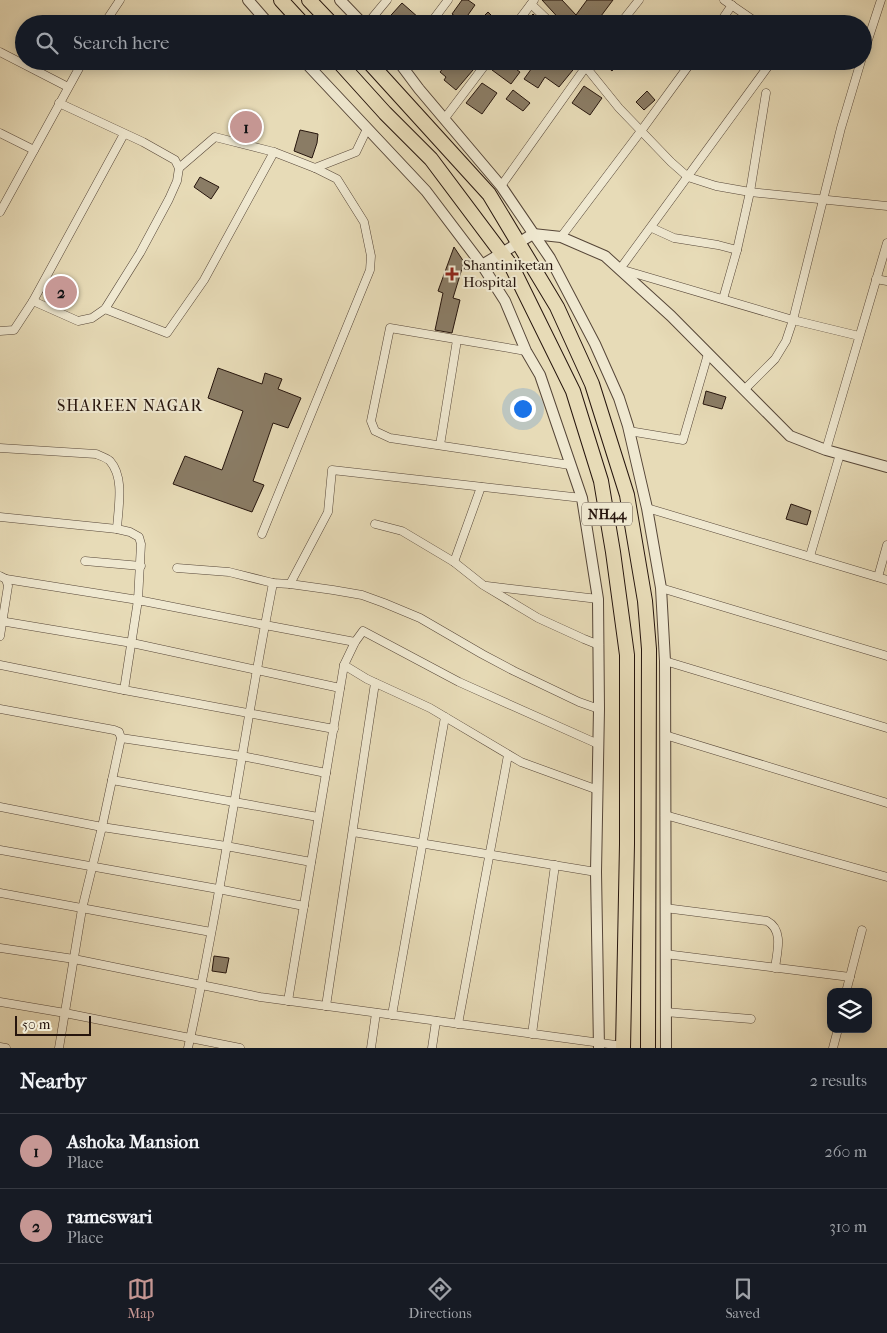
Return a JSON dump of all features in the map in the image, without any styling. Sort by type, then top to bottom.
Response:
[{"type":"highway","points":[[282,0],[295,15]]},
{"type":"highway","points":[[309,0],[323,15]]},
{"type":"highway","name":"NH44","points":[[346,70],[385,113],[431,159],[512,267],[573,391],[601,481],[627,655],[627,844],[623,1047]]},
{"type":"highway","name":"NH44","points":[[376,70],[489,194],[557,307],[592,384],[627,495],[645,601],[649,649],[648,1048]]},
{"type":"street","points":[[110,15],[120,0]]},
{"type":"street","points":[[248,0],[262,15]]},
{"type":"street","points":[[340,0],[354,15]]},
{"type":"street","points":[[374,15],[387,0]]},
{"type":"street","points":[[437,15],[448,0]]},
{"type":"street","points":[[627,15],[639,0]]},
{"type":"street","points":[[724,0],[747,15]]},
{"type":"street","points":[[872,28],[881,0]]},
{"type":"street","points":[[523,15],[532,2],[544,15]]},
{"type":"street","points":[[725,15],[732,5]]},
{"type":"street","points":[[0,52],[15,60]]},
{"type":"street","points":[[35,70],[68,87]]},
{"type":"street","points":[[0,212],[78,70]]},
{"type":"street","points":[[312,70],[426,191],[506,300],[526,351],[540,374],[582,498],[598,599],[599,709],[596,872],[599,1045]]},
{"type":"street","points":[[406,70],[501,186],[550,258],[596,344],[619,398],[629,431],[647,508],[661,588],[665,661],[666,1048]]},
{"type":"street","points":[[445,118],[481,70]]},
{"type":"street","points":[[501,186],[580,70]]},
{"type":"street","points":[[591,70],[641,132],[688,177],[716,186],[750,192],[887,206]]},
{"type":"street","points":[[561,237],[686,70]]},
{"type":"street","points":[[620,269],[652,228],[765,70]]},
{"type":"street","points":[[744,390],[775,359],[786,341],[793,320],[841,128],[858,70]]},
{"type":"street","points":[[723,299],[737,250],[750,192],[766,93]]},
{"type":"street","points":[[33,301],[78,321],[92,318],[106,309],[140,253],[169,199],[177,181],[179,168],[175,160],[59,103]]},
{"type":"street","points":[[315,168],[356,152],[367,129]]},
{"type":"street","points":[[0,134],[34,150]]},
{"type":"street","points":[[0,331],[14,330],[33,301],[124,134]]},
{"type":"street","points":[[179,168],[215,137],[274,152],[337,179],[364,222],[371,256],[370,270],[262,534]]},
{"type":"street","points":[[106,309],[167,333],[204,280],[274,152]]},
{"type":"street","points":[[652,228],[674,238],[737,250]]},
{"type":"street","points":[[482,265],[534,234],[561,237],[605,256],[671,316],[790,436],[826,450],[887,468]]},
{"type":"street","points":[[826,450],[887,243]]},
{"type":"street","points":[[620,269],[793,320],[859,336]]},
{"type":"street","points":[[876,279],[887,281]]},
{"type":"street","points":[[526,351],[390,328],[371,421],[375,431],[390,438],[570,465]]},
{"type":"street","points":[[440,445],[457,340]]},
{"type":"street","points":[[629,431],[683,440],[708,354]]},
{"type":"street","points":[[0,448],[96,454],[109,460],[118,473],[117,529]]},
{"type":"street","points":[[810,556],[840,454]]},
{"type":"street","points":[[290,584],[328,512],[332,470],[582,498]]},
{"type":"street","points":[[454,562],[481,486]]},
{"type":"street","points":[[647,508],[887,580]]},
{"type":"street","points":[[0,517],[117,529],[139,536],[142,544],[138,600],[124,690]]},
{"type":"street","points":[[375,524],[402,531],[454,562],[483,585],[538,618],[599,645]]},
{"type":"street","points":[[878,577],[887,545]]},
{"type":"street","points":[[85,561],[141,566]]},
{"type":"street","points":[[178,568],[230,572],[273,583],[333,590],[384,603],[420,618],[514,671],[579,702],[599,709]]},
{"type":"street","points":[[3,578],[138,600],[355,642]]},
{"type":"street","points":[[0,636],[8,586],[3,578]]},
{"type":"street","points":[[188,1048],[202,985],[273,583]]},
{"type":"street","points":[[483,585],[598,599]]},
{"type":"street","points":[[661,588],[887,656]]},
{"type":"street","points":[[1,622],[132,643],[340,688]]},
{"type":"street","points":[[288,1001],[344,665],[355,642],[363,631],[459,682],[598,744]]},
{"type":"street","points":[[665,661],[887,728]]},
{"type":"street","points":[[0,665],[334,729]]},
{"type":"street","points":[[344,665],[375,683],[430,708],[521,762],[598,790]]},
{"type":"street","points":[[326,1006],[375,683]]},
{"type":"street","points":[[0,709],[114,730],[119,732],[121,738],[82,909],[59,1048]]},
{"type":"street","points":[[392,1015],[445,717]]},
{"type":"street","points":[[665,735],[887,803]]},
{"type":"street","points":[[121,738],[242,756],[326,773]]},
{"type":"street","points":[[458,1024],[508,755]]},
{"type":"street","points":[[112,780],[318,817]]},
{"type":"street","points":[[0,807],[102,827],[226,846],[311,862]]},
{"type":"street","points":[[665,815],[887,877]]},
{"type":"street","points":[[353,832],[596,872]]},
{"type":"street","points":[[0,850],[304,906]]},
{"type":"street","points":[[532,1034],[555,865]]},
{"type":"street","points":[[0,894],[211,932]]},
{"type":"street","points":[[665,908],[773,924],[777,930],[775,968]]},
{"type":"street","points":[[847,988],[862,930]]},
{"type":"street","points":[[0,948],[74,959],[260,997],[623,1047]]},
{"type":"street","points":[[665,954],[850,977]]},
{"type":"street","points":[[0,1002],[240,1048]]},
{"type":"street","points":[[665,1012],[751,1019]]},
{"type":"street","points":[[371,1048],[376,1013]]},
{"type":"street","points":[[432,1048],[436,1021]]},
{"type":"street","points":[[833,1048],[837,1033]]},
{"type":"street","points":[[0,1047],[6,1048]]},
{"type":"building","points":[[462,0],[468,0],[475,5],[468,15],[452,14]]},
{"type":"building","points":[[542,0],[562,0],[576,15],[556,15]]},
{"type":"building","points":[[587,0],[613,0],[602,15],[576,15]]},
{"type":"building","points":[[402,3],[416,15],[391,15]]},
{"type":"building","points":[[442,70],[473,70],[456,90],[444,80],[446,77],[440,72]]},
{"type":"building","points":[[492,70],[517,70],[520,72],[511,84]]},
{"type":"building","points":[[530,70],[573,70],[559,87],[545,77],[538,88],[524,79]]},
{"type":"building","points":[[482,83],[497,93],[482,114],[466,103]]},
{"type":"building","points":[[584,86],[602,98],[590,115],[572,103]]},
{"type":"building","points":[[513,90],[530,103],[523,111],[506,99]]},
{"type":"building","points":[[647,91],[655,100],[644,110],[636,102]]},
{"type":"building","points":[[238,115],[258,118],[252,138],[238,136]]},
{"type":"building","points":[[300,130],[318,134],[312,158],[294,151]]},
{"type":"building","points":[[200,177],[219,187],[211,199],[194,187]]},
{"type":"building","points":[[454,247],[464,262],[453,298],[460,300],[452,333],[435,330],[443,293],[438,291]]},
{"type":"building","points":[[55,280],[74,291],[66,306],[47,295]]},
{"type":"building","points":[[218,368],[262,384],[265,373],[282,379],[278,389],[301,398],[288,428],[273,423],[253,481],[264,485],[252,512],[173,484],[185,456],[222,470],[243,411],[208,398]]},
{"type":"building","points":[[706,391],[726,397],[722,409],[703,404]]},
{"type":"building","points":[[791,504],[811,511],[807,525],[786,519]]},
{"type":"building","points":[[214,956],[229,958],[226,973],[212,971]]},
{"type":"place","name":"Ashoka Mansion","points":[[246,127]]},
{"type":"place","name":"Shantiniketan Hospital","points":[[452,274]]},
{"type":"place","name":"rameswari","points":[[61,292]]},
{"type":"district","name":"SHAREEN NAGAR","points":[[130,405]]}]
